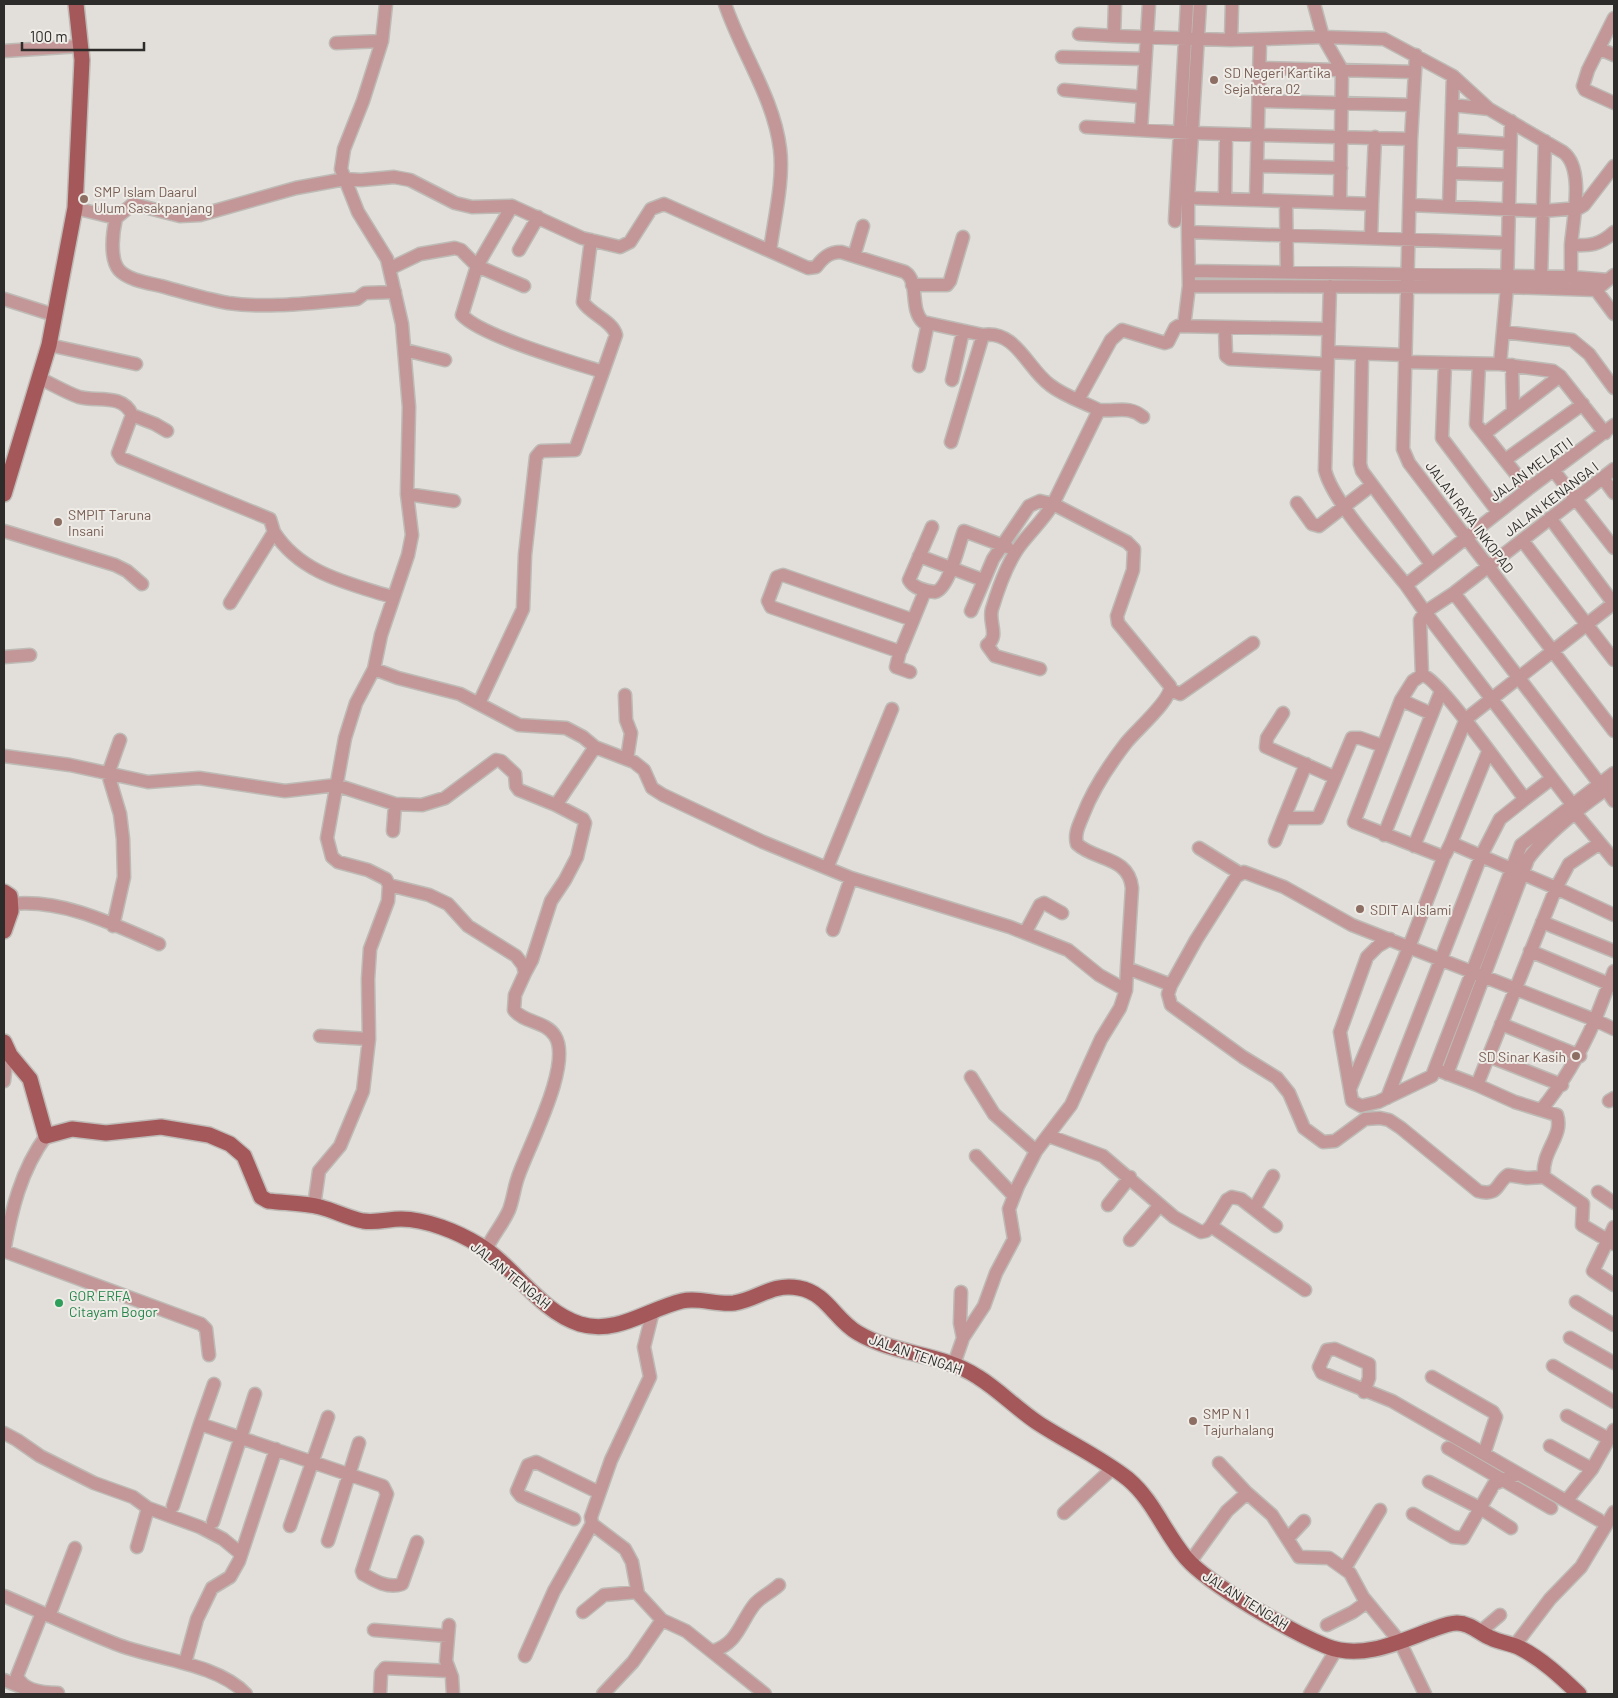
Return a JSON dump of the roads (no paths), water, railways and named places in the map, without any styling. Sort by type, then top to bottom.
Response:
[{"type":"main road","points":[[4,494],[49,345],[75,208],[82,82],[76,4]]},
{"type":"main road","points":[[4,931],[8,898]]},
{"type":"main road","points":[[6,1051],[30,1079],[46,1136]]},
{"type":"main road","name":"JALAN TENGAH","points":[[46,1136],[62,1130],[106,1133],[160,1127],[209,1135],[230,1144],[244,1156],[261,1198],[268,1201],[314,1206],[359,1220],[376,1222],[398,1219],[417,1221],[453,1233],[486,1250],[547,1305],[578,1324],[611,1326],[688,1300],[737,1302],[775,1287],[798,1288],[817,1294],[850,1328],[862,1336],[896,1349],[954,1364],[974,1374],[1036,1421],[1127,1479],[1147,1498],[1167,1532],[1190,1562],[1252,1605],[1315,1641],[1336,1650],[1361,1651],[1400,1642],[1455,1623],[1469,1625],[1496,1640],[1515,1645],[1538,1659],[1579,1694]]},
{"type":"street","points":[[314,1206],[319,1171],[340,1146],[364,1091],[369,1039],[368,979],[370,948],[388,901],[389,885],[379,875],[338,862],[332,857],[327,838],[342,750],[352,713],[374,669],[392,597],[408,555],[412,535],[407,494],[410,422],[405,350],[391,268],[382,249],[358,212],[341,169],[344,149],[363,101],[382,41],[386,4]]},
{"type":"street","points":[[725,4],[736,35],[763,92],[780,148],[778,185],[770,251]]},
{"type":"street","points":[[1114,36],[1115,4]]},
{"type":"street","points":[[1141,130],[1149,4]]},
{"type":"street","points":[[1186,4],[1191,39]]},
{"type":"street","points":[[1175,221],[1185,132],[1191,39],[1200,4]]},
{"type":"street","points":[[1231,40],[1232,4]]},
{"type":"street","points":[[1314,4],[1323,37],[1342,70],[1340,202]]},
{"type":"street","points":[[1614,18],[1588,70],[1583,86],[1585,90],[1614,103]]},
{"type":"street","points":[[1088,58],[1084,34],[1231,40],[1323,37],[1379,38],[1416,55],[1453,76],[1489,109],[1568,155],[1574,165],[1571,277]]},
{"type":"street","points":[[1256,200],[1260,40]]},
{"type":"street","points":[[336,43],[382,41]]},
{"type":"street","points":[[4,51],[80,46]]},
{"type":"street","points":[[1600,49],[1614,55]]},
{"type":"street","name":"JALAN RAYA INKOPAD","points":[[1416,55],[1411,139],[1410,238],[1401,442],[1405,456],[1614,731]]},
{"type":"street","points":[[1062,57],[1145,59]]},
{"type":"street","points":[[1259,68],[1415,72]]},
{"type":"street","points":[[1450,207],[1453,76]]},
{"type":"street","points":[[1064,90],[1143,97]]},
{"type":"street","points":[[1259,101],[1413,105]]},
{"type":"street","points":[[1452,105],[1489,109]]},
{"type":"street","points":[[1511,121],[1504,332],[1506,365],[1513,412]]},
{"type":"street","points":[[1086,127],[1226,134],[1411,139]]},
{"type":"street","points":[[1184,326],[1189,286],[1185,132]]},
{"type":"street","points":[[1224,200],[1226,134]]},
{"type":"street","points":[[1371,236],[1375,137]]},
{"type":"street","points":[[1451,140],[1510,144]]},
{"type":"street","points":[[1541,277],[1545,141]]},
{"type":"street","points":[[1257,166],[1340,168]]},
{"type":"street","points":[[1410,205],[1544,211],[1574,209],[1584,205],[1614,166]]},
{"type":"street","points":[[1450,173],[1509,175]]},
{"type":"street","points":[[395,292],[365,293],[358,299],[250,305],[227,303],[157,285],[133,278],[118,269],[115,262],[114,247],[116,218],[134,204],[174,215],[200,215],[283,191],[346,179],[402,178],[463,206],[512,206],[591,240],[624,247],[630,242],[651,209],[664,204],[812,268],[833,252],[854,256],[905,272],[912,279],[920,320],[983,335],[992,334],[1007,339],[1020,350],[1045,381],[1099,410],[1114,412],[1128,408],[1134,410],[1143,418]]},
{"type":"street","points":[[1188,198],[1372,204]]},
{"type":"street","points":[[1286,202],[1288,235],[1287,272]]},
{"type":"street","points":[[512,206],[478,266],[462,314],[466,319],[535,349],[603,372]]},
{"type":"street","points":[[75,208],[116,218]]},
{"type":"street","points":[[520,250],[538,217]]},
{"type":"street","points":[[854,256],[863,226]]},
{"type":"street","points":[[1188,232],[1371,236],[1507,243]]},
{"type":"street","points":[[1571,246],[1594,246],[1602,243],[1614,232]]},
{"type":"street","points":[[912,285],[947,285],[953,272],[963,237]]},
{"type":"street","points":[[479,703],[523,609],[525,555],[536,457],[541,451],[575,450],[616,335],[613,328],[587,308],[583,302],[591,240]]},
{"type":"street","points":[[391,268],[420,254],[455,248],[461,250],[478,266],[524,286]]},
{"type":"street","points":[[1189,271],[1287,272],[1408,282]]},
{"type":"street","points":[[1507,282],[1541,277],[1611,278]]},
{"type":"street","points":[[1189,286],[1330,286],[1408,282],[1507,282],[1596,290],[1611,278]]},
{"type":"street","points":[[1330,286],[1325,470],[1328,483],[1490,700],[1614,860]]},
{"type":"street","points":[[1596,290],[1614,314]]},
{"type":"street","points":[[4,299],[54,315]]},
{"type":"street","points":[[919,366],[928,323]]},
{"type":"street","points":[[1078,400],[1111,340],[1118,332],[1127,331],[1167,343],[1175,328],[1184,326],[1328,329]]},
{"type":"street","points":[[1225,328],[1226,358],[1230,360],[1328,358],[1362,354],[1445,363],[1506,365],[1549,370],[1560,376],[1583,404],[1610,429]]},
{"type":"street","points":[[952,380],[963,331]]},
{"type":"street","points":[[1504,332],[1572,340],[1589,354],[1614,388]]},
{"type":"street","points":[[951,442],[983,335]]},
{"type":"street","points":[[49,345],[136,364]]},
{"type":"street","points":[[405,350],[445,360]]},
{"type":"street","points":[[1362,354],[1360,464],[1372,485],[1431,564]]},
{"type":"street","name":"JALAN RAYA INKOPAD","points":[[1445,363],[1442,438],[1444,444],[1498,512]]},
{"type":"street","points":[[1479,364],[1476,424],[1528,489]]},
{"type":"street","points":[[1484,434],[1560,376]]},
{"type":"street","points":[[39,378],[77,396],[100,398],[122,403],[129,409],[132,415],[155,424],[167,432]]},
{"type":"street","points":[[1505,460],[1583,404]]},
{"type":"street","points":[[1040,669],[994,656],[987,645],[992,641],[994,634],[991,618],[992,608],[1016,552],[1053,504],[1099,410]]},
{"type":"street","points":[[132,415],[118,453],[121,458],[263,515],[270,519],[274,532],[282,545],[309,568],[392,597]]},
{"type":"street","name":"JALAN MELATI I","points":[[1406,585],[1466,536],[1610,429]]},
{"type":"street","name":"JALAN KENANGA I","points":[[1425,612],[1454,593],[1575,497],[1614,469]]},
{"type":"street","points":[[1554,471],[1614,548]]},
{"type":"street","points":[[1603,478],[1614,492]]},
{"type":"street","points":[[1297,503],[1312,524],[1316,526],[1372,485]]},
{"type":"street","points":[[407,494],[454,502]]},
{"type":"street","points":[[954,1364],[963,1338],[984,1306],[996,1272],[1014,1239],[1010,1209],[1014,1196],[1036,1151],[1071,1105],[1101,1039],[1120,1008],[1126,990],[1132,888],[1129,876],[1107,857],[1081,848],[1077,844],[1076,832],[1091,796],[1106,771],[1128,741],[1165,701],[1171,690],[1168,681],[1118,623],[1117,616],[1133,570],[1134,549],[1127,542],[1053,504],[1040,501],[1033,503],[1001,545],[983,580],[971,611]]},
{"type":"street","points":[[1414,846],[1466,719],[1614,604],[1550,518]]},
{"type":"street","points":[[932,527],[909,580],[912,584],[925,591],[939,591],[952,568],[964,531],[1016,552]]},
{"type":"street","points":[[4,531],[115,565],[126,570],[142,584]]},
{"type":"street","points":[[230,603],[274,532]]},
{"type":"street","points":[[1522,540],[1614,660]]},
{"type":"street","points":[[919,556],[983,580]]},
{"type":"street","points":[[900,651],[771,607],[768,602],[777,577],[783,575],[913,620]]},
{"type":"street","points":[[910,672],[896,667],[900,651],[925,591]]},
{"type":"street","points":[[1454,593],[1519,678],[1606,786],[1614,801]]},
{"type":"street","points":[[1422,675],[1420,620],[1425,612]]},
{"type":"street","points":[[1171,690],[1180,694],[1254,643]]},
{"type":"street","points":[[4,657],[30,655]]},
{"type":"street","points":[[374,669],[398,678],[449,690],[479,703],[503,718],[519,725],[566,728],[595,747],[640,766],[656,792],[763,842],[851,878],[939,903],[1025,933],[1075,953],[1099,975],[1126,990]]},
{"type":"street","points":[[1422,675],[1430,678],[1466,719],[1488,752],[1524,799]]},
{"type":"street","points":[[1422,675],[1413,681],[1401,700],[1354,822],[1384,835],[1444,856]]},
{"type":"street","points":[[1384,835],[1441,692]]},
{"type":"street","points":[[624,695],[626,720],[630,733],[627,759]]},
{"type":"street","points":[[1401,700],[1432,714]]},
{"type":"street","points":[[827,868],[892,709]]},
{"type":"street","points":[[1283,713],[1267,738],[1266,747],[1334,777]]},
{"type":"street","points":[[1284,818],[1318,818],[1352,738],[1360,738],[1383,746]]},
{"type":"street","points":[[113,926],[124,877],[123,839],[120,814],[108,774],[120,740]]},
{"type":"street","points":[[556,805],[595,747]]},
{"type":"street","points":[[1350,1089],[1410,947],[1444,856],[1488,752]]},
{"type":"street","points":[[4,756],[70,765],[148,782],[199,778],[285,791],[336,785],[395,804],[422,805],[445,798],[496,760],[501,761],[515,774],[516,786],[519,790],[556,805],[583,819],[585,823],[577,857],[565,880],[550,901],[532,960],[515,996],[514,1010],[518,1015],[535,1022],[556,1036],[558,1044],[557,1070],[551,1095],[517,1179],[508,1211],[486,1250]]},
{"type":"street","points":[[1275,841],[1306,764]]},
{"type":"street","points":[[1390,939],[1378,946],[1367,957],[1340,1032],[1352,1101],[1361,1106],[1387,1098],[1441,1072],[1485,976],[1517,870],[1522,846],[1606,786],[1614,773]]},
{"type":"street","points":[[1387,1098],[1481,856],[1500,819],[1551,779]]},
{"type":"street","points":[[393,831],[395,804]]},
{"type":"street","points":[[1451,843],[1517,870],[1614,915]]},
{"type":"street","points":[[1477,1086],[1556,888],[1569,864],[1600,843]]},
{"type":"street","points":[[1199,848],[1240,874]]},
{"type":"street","points":[[1441,1072],[1473,971],[1517,870]]},
{"type":"street","points":[[1611,1242],[1582,1225],[1581,1218],[1584,1206],[1581,1201],[1544,1177],[1527,1178],[1508,1175],[1491,1192],[1478,1191],[1401,1128],[1380,1118],[1365,1119],[1334,1141],[1323,1142],[1304,1128],[1289,1093],[1277,1078],[1243,1057],[1171,1005],[1168,994],[1196,940],[1236,876],[1244,872],[1272,881],[1341,920],[1516,988],[1614,1029]]},
{"type":"street","points":[[833,930],[851,878]]},
{"type":"street","points":[[389,885],[429,895],[448,904],[468,926],[516,956],[523,965],[525,973]]},
{"type":"street","points":[[8,898],[54,905],[159,944]]},
{"type":"street","points":[[1025,933],[1040,905],[1048,903],[1062,913]]},
{"type":"street","points":[[1542,922],[1614,951]]},
{"type":"street","points":[[1530,951],[1612,985]]},
{"type":"street","points":[[1127,968],[1171,985]]},
{"type":"street","points":[[1541,1110],[1562,1085],[1580,1056],[1612,985],[1614,971]]},
{"type":"street","points":[[1501,1024],[1580,1056]]},
{"type":"street","points":[[320,1036],[369,1039]]},
{"type":"street","points":[[4,1081],[6,1051]]},
{"type":"street","points":[[1488,1056],[1562,1085]]},
{"type":"street","points":[[1441,1072],[1541,1110],[1553,1112],[1559,1121],[1556,1137],[1543,1161],[1544,1177]]},
{"type":"street","points":[[971,1078],[994,1114],[1036,1151]]},
{"type":"street","points":[[46,1136],[26,1170],[8,1209],[4,1251],[201,1324],[206,1329],[209,1355]]},
{"type":"street","points":[[1049,1136],[1094,1151],[1112,1162],[1160,1205],[1189,1226],[1201,1232],[1206,1231],[1211,1226],[1232,1196],[1241,1199],[1276,1226]]},
{"type":"street","points":[[976,1156],[1014,1196]]},
{"type":"street","points":[[1254,1209],[1273,1176]]},
{"type":"street","points":[[1108,1205],[1130,1177]]},
{"type":"street","points":[[1598,1192],[1614,1203]]},
{"type":"street","points":[[1130,1240],[1160,1205]]},
{"type":"street","points":[[1211,1226],[1305,1290]]},
{"type":"street","points":[[1614,1227],[1611,1242],[1593,1271],[1614,1285]]},
{"type":"street","points":[[961,1292],[960,1323],[963,1338]]},
{"type":"street","points":[[1576,1302],[1614,1325]]},
{"type":"street","points":[[525,1656],[554,1591],[578,1552],[592,1524],[591,1517],[598,1492],[650,1377],[644,1348],[653,1311]]},
{"type":"street","points":[[1570,1338],[1614,1363]]},
{"type":"street","points":[[1553,1366],[1614,1402]]},
{"type":"street","points":[[1432,1377],[1493,1412],[1496,1417],[1484,1454]]},
{"type":"street","points":[[174,1506],[214,1384]]},
{"type":"street","points":[[1364,1392],[1392,1401],[1518,1474],[1607,1520],[1572,1579],[1550,1599],[1515,1645]]},
{"type":"street","points":[[213,1522],[254,1394]]},
{"type":"street","points":[[1567,1416],[1612,1434],[1592,1469],[1567,1500]]},
{"type":"street","points":[[290,1526],[328,1417]]},
{"type":"street","points":[[200,1424],[383,1486],[387,1492],[364,1565],[363,1574],[391,1586],[402,1584],[416,1542]]},
{"type":"street","points":[[4,1433],[40,1456],[94,1483],[133,1497],[148,1508],[200,1527],[223,1539],[240,1553]]},
{"type":"street","points":[[328,1541],[359,1444]]},
{"type":"street","points":[[1550,1446],[1592,1469]]},
{"type":"street","points":[[1448,1448],[1551,1508]]},
{"type":"street","points":[[185,1663],[197,1619],[209,1594],[214,1586],[230,1577],[276,1449]]},
{"type":"street","points":[[574,1519],[521,1496],[517,1491],[528,1465],[536,1462],[598,1492]]},
{"type":"street","points":[[1219,1463],[1247,1493],[1272,1515],[1301,1558],[1329,1558],[1345,1568],[1356,1581],[1367,1602],[1400,1642],[1425,1694]]},
{"type":"street","points":[[1064,1513],[1112,1469]]},
{"type":"street","points":[[1413,1514],[1460,1539],[1465,1535],[1494,1484],[1518,1474]]},
{"type":"street","points":[[1429,1482],[1480,1508],[1511,1528]]},
{"type":"street","points":[[1190,1562],[1227,1511],[1247,1493]]},
{"type":"street","points":[[137,1547],[148,1508]]},
{"type":"street","points":[[1345,1568],[1380,1510]]},
{"type":"street","points":[[1288,1538],[1304,1521]]},
{"type":"street","points":[[592,1524],[614,1539],[628,1555],[637,1592],[650,1610],[662,1620],[686,1631],[765,1694]]},
{"type":"street","points":[[58,1693],[34,1690],[21,1682],[17,1676],[75,1548]]},
{"type":"street","points":[[713,1651],[721,1649],[736,1637],[754,1605],[779,1585]]},
{"type":"street","points":[[583,1612],[604,1595],[637,1592]]},
{"type":"street","points":[[4,1596],[116,1644],[185,1663],[225,1679],[246,1694]]},
{"type":"street","points":[[1327,1625],[1353,1612],[1367,1602]]},
{"type":"street","points":[[1480,1632],[1500,1615]]},
{"type":"street","points":[[603,1694],[654,1636],[662,1620]]},
{"type":"street","points":[[374,1630],[448,1630],[446,1661],[452,1677],[453,1694]]},
{"type":"street","points":[[1310,1694],[1336,1650]]},
{"type":"street","points":[[380,1694],[381,1673],[385,1668],[449,1671]]},
{"type":"street","points":[[4,1680],[35,1694]]},
{"type":"place","name":"SD Negeri Kartika Sejahtera 02","points":[[1214,80]]},
{"type":"place","name":"SMP Islam Daarul Ulum Sasakpanjang","points":[[84,199]]},
{"type":"place","name":"SMPIT Taruna Insani","points":[[58,522]]},
{"type":"place","name":"SDIT Al Islami","points":[[1360,909]]},
{"type":"place","name":"SD Sinar Kasih","points":[[1576,1056]]},
{"type":"place","name":"GOR ERFA Citayam Bogor","points":[[59,1303]]},
{"type":"place","name":"SMP N 1 Tajurhalang","points":[[1193,1421]]}]
